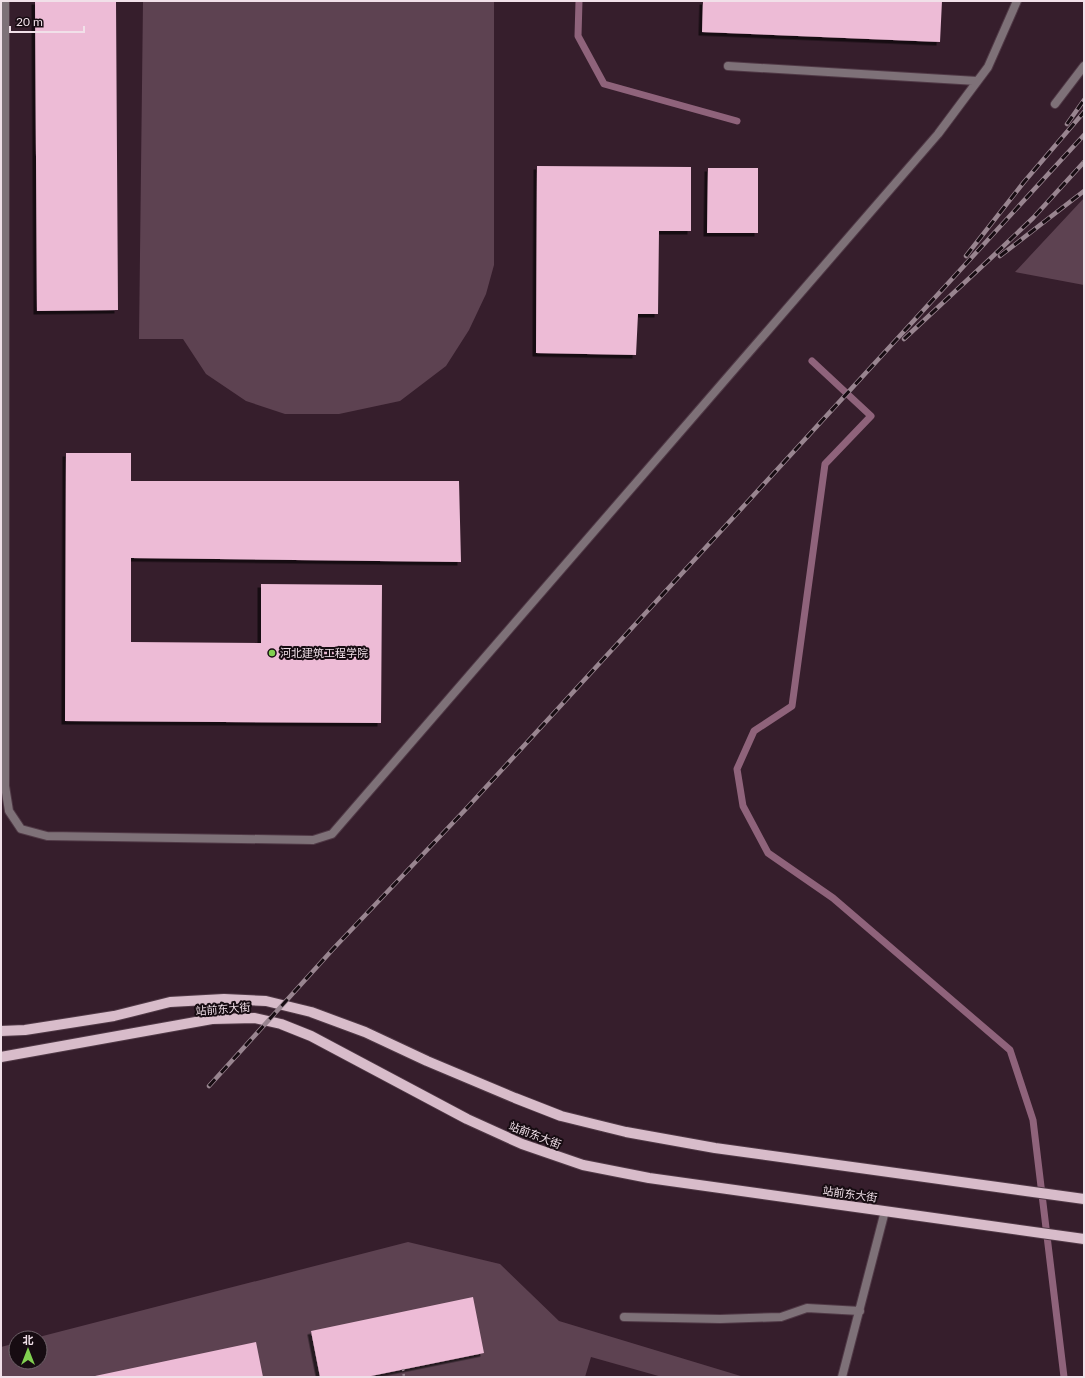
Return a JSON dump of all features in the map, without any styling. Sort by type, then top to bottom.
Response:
[{"type":"main road","name":"站前东大街","points":[[1,1031],[25,1030],[114,1016],[170,1002],[224,999],[266,1001],[310,1012],[365,1032],[427,1061],[561,1116],[626,1132],[715,1148],[1084,1199]]},
{"type":"main road","name":"站前东大街","points":[[1,1057],[212,1019],[255,1018],[281,1024],[311,1036],[466,1119],[522,1144],[584,1165],[649,1178],[1084,1239]]},
{"type":"street","points":[[5,1],[5,786],[9,811],[21,829],[47,836],[313,840],[332,834],[932,140],[988,67],[1017,1]]},
{"type":"street","points":[[728,66],[977,81]]},
{"type":"street","points":[[1054,104],[1084,66]]},
{"type":"street","points":[[842,1377],[885,1211]]},
{"type":"street","points":[[624,1316],[720,1319],[781,1316],[807,1308],[860,1311]]},
{"type":"path","points":[[403,1369],[404,1377]]},
{"type":"shaded area","points":[[143,1],[494,1],[494,265],[486,294],[469,330],[446,366],[400,401],[339,414],[285,414],[246,401],[206,374],[183,339],[139,339]]},
{"type":"shaded area","points":[[1084,198],[1084,285],[1015,272]]},
{"type":"shaded area","points":[[408,1242],[500,1264],[559,1321],[744,1377],[662,1377],[591,1357],[585,1377],[1,1377],[1,1347],[8,1345],[8,1370],[48,1370],[48,1335]]},
{"type":"building","points":[[35,1],[116,1],[118,310],[37,311]]},
{"type":"building","points":[[703,1],[942,1],[940,42],[702,32]]},
{"type":"building","points":[[537,166],[691,167],[691,231],[659,231],[658,314],[638,314],[636,355],[536,353]]},
{"type":"building","points":[[708,168],[758,168],[758,233],[707,233]]},
{"type":"building","points":[[66,453],[131,453],[131,481],[459,481],[461,562],[131,558],[131,642],[261,643],[261,584],[382,585],[381,723],[65,721]]},
{"type":"building","points":[[473,1297],[484,1353],[366,1377],[320,1377],[311,1331]]},
{"type":"building","points":[[256,1342],[263,1377],[95,1377],[95,1376]]},
{"type":"waterway","points":[[579,1],[578,36],[604,84],[737,121]]},
{"type":"waterway","points":[[812,361],[871,416],[825,464],[792,706],[754,731],[737,769],[743,806],[768,853],[833,898],[1010,1050],[1033,1120],[1064,1377]]},
{"type":"railway","points":[[1067,124],[1084,100]]},
{"type":"railway","points":[[966,256],[1024,182],[1084,112]]},
{"type":"railway","points":[[209,1086],[334,948],[465,810],[1084,135]]},
{"type":"railway","points":[[904,339],[1033,218],[1084,162]]},
{"type":"railway","points":[[1000,256],[1084,191]]},
{"type":"place","name":"河北建筑工程学院","points":[[272,653]]}]
